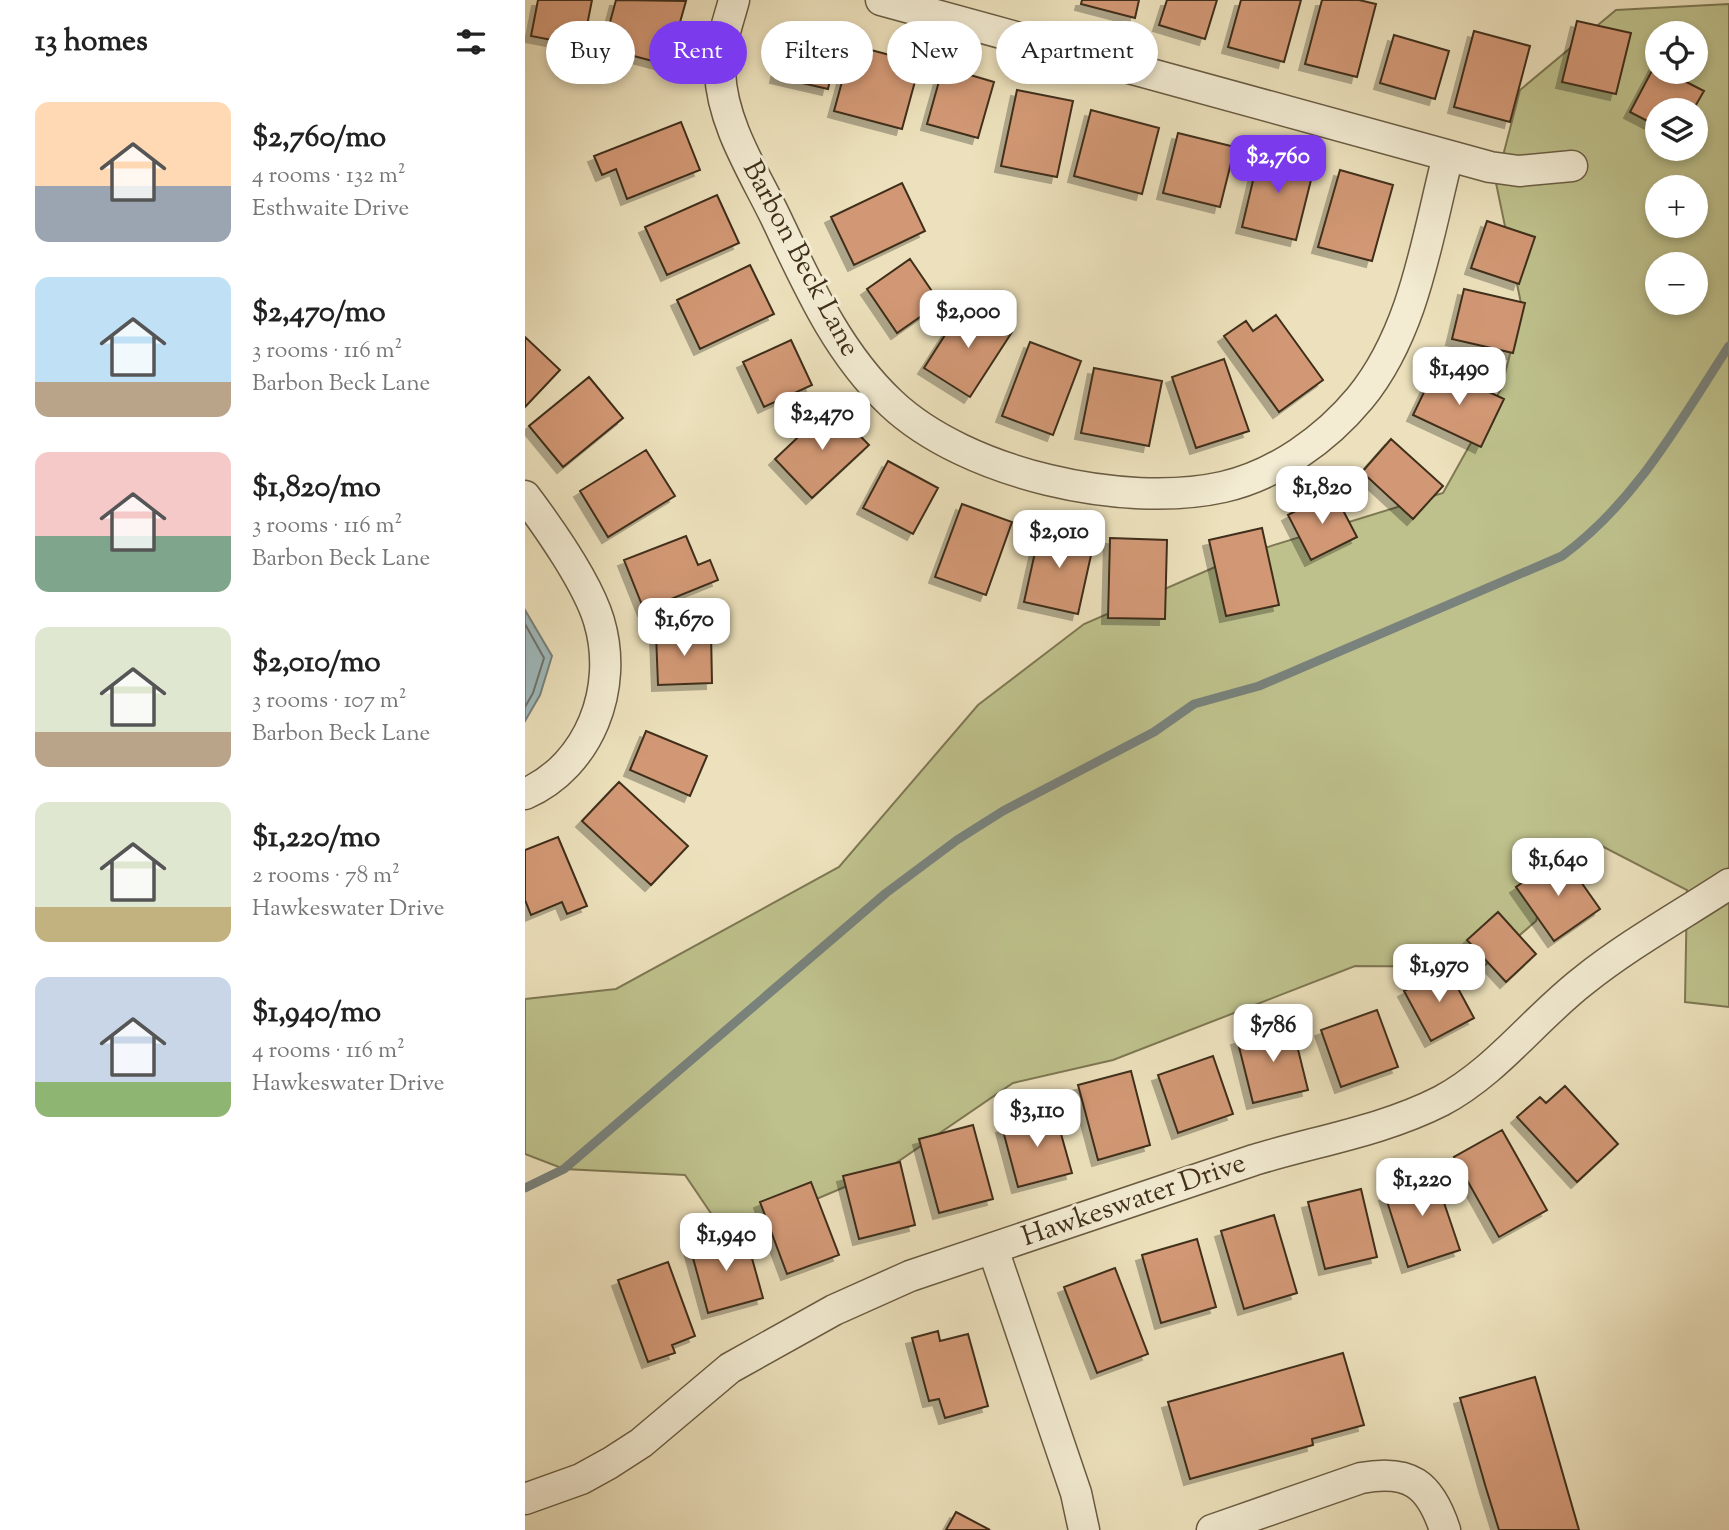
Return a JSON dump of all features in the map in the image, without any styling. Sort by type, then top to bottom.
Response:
[{"type":"street","name":"Barbon Beck Lane","points":[[734,0],[719,70],[728,114],[750,165],[832,330],[851,359],[871,382],[894,405],[925,429],[960,449],[1034,476],[1139,494],[1182,493],[1236,482],[1269,471],[1303,450],[1337,423],[1361,397],[1398,339],[1448,156]]},
{"type":"street","points":[[881,0],[1448,156],[1519,171],[1572,166]]},
{"type":"street","points":[[525,496],[545,523],[587,593],[599,619],[605,647],[606,679],[600,708],[590,734],[574,756],[551,777],[525,794]]},
{"type":"street","name":"Hawkeswater Drive","points":[[525,1499],[581,1479],[610,1463],[641,1443],[730,1368],[758,1350],[867,1294],[910,1276],[1264,1157],[1374,1128],[1409,1116],[1443,1099],[1478,1076],[1582,981],[1729,884]]},
{"type":"street","points":[[993,1249],[1076,1493],[1084,1530]]},
{"type":"street","points":[[1212,1530],[1361,1478],[1385,1473],[1409,1479],[1428,1493],[1445,1530]]},
{"type":"green space","points":[[1729,4],[1729,1007],[1685,1002],[1687,890],[1596,843],[1557,839],[1536,921],[1483,967],[1355,966],[1113,1060],[1013,1083],[887,1169],[727,1237],[685,1175],[564,1169],[525,1154],[525,999],[616,989],[839,867],[978,705],[1084,624],[1245,554],[1443,493],[1501,389],[1522,308],[1496,183],[1520,90],[1616,10]]},
{"type":"water","points":[[525,610],[552,656],[540,695],[525,721]]},
{"type":"building","points":[[538,0],[592,0],[588,21],[546,21],[546,39],[531,36]]},
{"type":"building","points":[[616,0],[686,1],[680,21],[649,21],[649,60],[635,56],[635,21],[610,21]]},
{"type":"building","points":[[1082,0],[1139,0],[1135,18],[1081,4]]},
{"type":"building","points":[[1167,0],[1217,0],[1205,39],[1159,25]]},
{"type":"building","points":[[1241,0],[1301,0],[1284,62],[1228,47]]},
{"type":"building","points":[[1322,0],[1359,0],[1376,4],[1357,77],[1305,64]]},
{"type":"building","points":[[1577,21],[1631,33],[1616,94],[1562,82]]},
{"type":"building","points":[[1474,31],[1530,46],[1510,122],[1454,107]]},
{"type":"building","points":[[1394,35],[1449,51],[1435,99],[1380,83]]},
{"type":"building","points":[[873,51],[887,54],[887,84],[914,84],[902,129],[834,111],[841,84],[873,84]]},
{"type":"building","points":[[982,78],[994,82],[978,138],[927,124],[938,84],[982,84]]},
{"type":"building","points":[[806,84],[829,84],[828,89]]},
{"type":"building","points":[[1645,84],[1690,84],[1704,91],[1700,98],[1645,98],[1645,120],[1630,112]]},
{"type":"building","points":[[1017,90],[1073,101],[1057,177],[1001,166]]},
{"type":"building","points":[[1091,110],[1159,128],[1142,194],[1074,176]]},
{"type":"building","points":[[681,122],[700,170],[627,199],[616,169],[602,175],[594,156]]},
{"type":"building","points":[[1178,133],[1235,147],[1220,207],[1163,193]]},
{"type":"building","points":[[1260,151],[1315,164],[1296,240],[1242,227]]},
{"type":"building","points":[[1340,170],[1393,185],[1372,261],[1318,247]]},
{"type":"building","points":[[902,183],[925,231],[854,265],[831,217]]},
{"type":"building","points":[[717,195],[739,243],[667,275],[645,227]]},
{"type":"building","points":[[1487,221],[1535,237],[1519,284],[1471,268]]},
{"type":"building","points":[[910,259],[940,303],[897,333],[867,289]]},
{"type":"building","points":[[750,265],[774,314],[700,349],[677,300]]},
{"type":"building","points":[[1464,289],[1525,303],[1513,353],[1452,339]]},
{"type":"building","points":[[966,302],[1012,332],[970,397],[924,368]]},
{"type":"building","points":[[1276,315],[1323,380],[1279,412],[1224,336],[1246,321],[1253,331]]},
{"type":"building","points":[[525,337],[560,370],[525,407]]},
{"type":"building","points":[[791,340],[812,385],[764,407],[743,362]]},
{"type":"building","points":[[1030,342],[1081,361],[1053,435],[1002,416]]},
{"type":"building","points":[[1224,359],[1249,431],[1196,448],[1172,377]]},
{"type":"building","points":[[1436,367],[1504,399],[1481,447],[1413,415]]},
{"type":"building","points":[[1094,368],[1162,381],[1149,446],[1081,433]]},
{"type":"building","points":[[589,377],[623,418],[563,467],[529,426]]},
{"type":"building","points":[[831,406],[869,445],[812,498],[775,459]]},
{"type":"building","points":[[1391,439],[1443,486],[1413,519],[1362,472]]},
{"type":"building","points":[[646,450],[675,496],[608,537],[580,491]]},
{"type":"building","points":[[888,461],[938,488],[913,534],[863,508]]},
{"type":"building","points":[[1333,491],[1357,537],[1311,560],[1288,515]]},
{"type":"building","points":[[962,504],[1012,522],[986,595],[935,577]]},
{"type":"building","points":[[1041,525],[1095,537],[1078,614],[1024,602]]},
{"type":"building","points":[[1262,528],[1279,605],[1226,616],[1209,540]]},
{"type":"building","points":[[686,536],[698,565],[710,560],[718,580],[644,610],[624,560]]},
{"type":"building","points":[[1110,538],[1167,540],[1165,619],[1108,618]]},
{"type":"building","points":[[711,632],[712,683],[658,685],[656,634]]},
{"type":"building","points":[[646,731],[707,756],[690,796],[630,770]]},
{"type":"building","points":[[619,782],[688,846],[651,885],[582,821]]},
{"type":"building","points":[[558,837],[587,906],[567,914],[562,902],[531,915],[525,900],[525,850]]},
{"type":"building","points":[[1562,855],[1600,909],[1554,941],[1516,887]]},
{"type":"building","points":[[1498,912],[1536,954],[1506,982],[1467,940]]},
{"type":"building","points":[[1447,968],[1474,1018],[1431,1041],[1404,991]]},
{"type":"building","points":[[1377,1010],[1398,1067],[1341,1087],[1321,1030]]},
{"type":"building","points":[[1292,1025],[1308,1090],[1253,1103],[1237,1039]]},
{"type":"building","points":[[1213,1056],[1233,1114],[1178,1133],[1158,1075]]},
{"type":"building","points":[[1131,1071],[1150,1145],[1098,1160],[1078,1085]]},
{"type":"building","points":[[1565,1086],[1618,1144],[1577,1182],[1517,1117],[1540,1097],[1546,1103]]},
{"type":"building","points":[[1054,1109],[1072,1173],[1018,1187],[1002,1127]]},
{"type":"building","points":[[973,1125],[993,1199],[939,1213],[919,1139]]},
{"type":"building","points":[[1502,1130],[1547,1210],[1499,1237],[1454,1157]]},
{"type":"building","points":[[900,1162],[915,1225],[859,1239],[843,1176]]},
{"type":"building","points":[[1432,1167],[1460,1250],[1408,1267],[1385,1195],[1399,1191],[1395,1179]]},
{"type":"building","points":[[811,1182],[839,1255],[787,1274],[760,1202]]},
{"type":"building","points":[[1361,1189],[1377,1257],[1325,1269],[1308,1202]]},
{"type":"building","points":[[1274,1215],[1297,1293],[1244,1309],[1221,1231]]},
{"type":"building","points":[[745,1233],[763,1298],[708,1313],[690,1247]]},
{"type":"building","points":[[1197,1239],[1216,1307],[1161,1323],[1142,1255]]},
{"type":"building","points":[[668,1262],[695,1336],[672,1345],[675,1353],[648,1362],[618,1280]]},
{"type":"building","points":[[1115,1268],[1148,1354],[1097,1373],[1064,1287]]},
{"type":"building","points":[[938,1331],[940,1341],[968,1334],[988,1406],[945,1418],[939,1399],[929,1401],[912,1338]]},
{"type":"building","points":[[1343,1353],[1364,1425],[1312,1439],[1313,1445],[1190,1479],[1168,1402]]},
{"type":"building","points":[[1535,1377],[1579,1530],[1499,1530],[1460,1398]]},
{"type":"building","points":[[956,1512],[990,1530],[946,1530]]},
{"type":"waterway","points":[[525,1188],[564,1169],[886,893],[957,840],[1003,811],[1154,732],[1194,704],[1259,686],[1562,556],[1588,535],[1634,486],[1655,459],[1729,346]]}]
